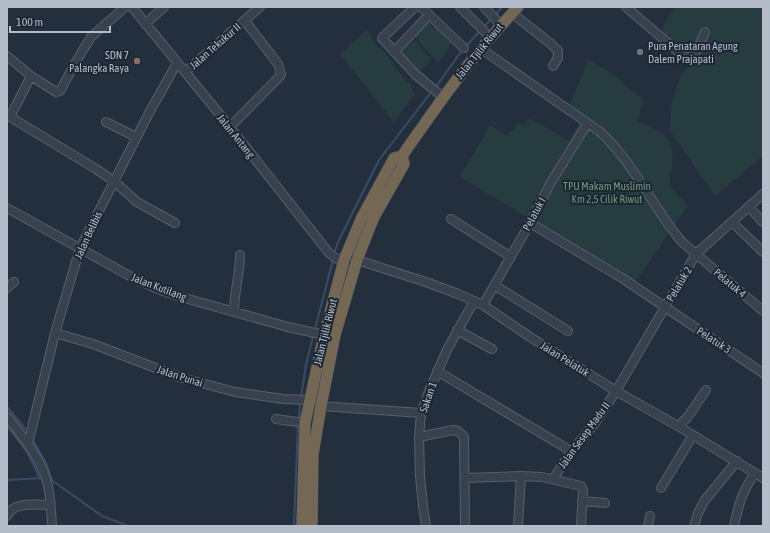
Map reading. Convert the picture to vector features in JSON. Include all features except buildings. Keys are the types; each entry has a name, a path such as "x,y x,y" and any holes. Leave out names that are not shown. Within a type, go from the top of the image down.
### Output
{"highway":[{"name":"Jalan Tjilik Riwut","path":"302,526 305,423 324,334 344,260 362,217 394,158 402,156 442,97 480,48 515,10"},
{"name":"Jalan Tjilik Riwut","path":"312,526 313,454 335,335 357,260 374,217 404,164 402,156"}],"street":[{"path":"7,56 31,76 56,92 60,91 76,60 91,37 125,7"},
{"name":"Jalan Antang","path":"132,7 230,127 329,253 335,258 344,260"},
{"path":"145,24 164,7"},
{"name":"Jalan Tekukur II","path":"185,72 260,7"},
{"path":"415,7 382,38 416,75 442,97"},
{"path":"421,7 464,48"},
{"path":"460,7 490,37"},
{"path":"484,7 501,24"},
{"path":"626,7 687,58 695,52 705,32"},
{"path":"515,10 558,51 558,58 553,66"},
{"path":"394,52 430,15"},
{"name":"Jalan Tekukur II","path":"230,127 281,75 278,64 245,21"},
{"name":"Pelatuk 4","path":"480,48 599,131 614,146 682,242 763,311"},
{"name":"Jalan Belibis","path":"28,444 55,333 80,248 115,182 136,137 177,63"},
{"path":"31,76 9,116 115,182 138,202 175,223"},
{"path":"106,122 136,137"},
{"name":"Pelatuk I","path":"483,305 530,223 550,184 587,124"},
{"name":"Pelatuk 2","path":"616,391 696,254 763,194"},
{"path":"749,207 763,222"},
{"name":"Jalan Kutilang","path":"7,208 128,275 155,288 288,327 324,334"},
{"path":"451,219 511,256"},
{"path":"732,222 763,252"},
{"name":"Pelatuk 3","path":"530,223 622,278 763,373"},
{"path":"234,311 240,255"},
{"name":"Jalan Pelatuk","path":"344,260 357,260 441,287 483,305 530,337 616,391 678,426 763,478"},
{"path":"7,288 14,282"},
{"path":"494,285 568,331"},
{"name":"Sakan 1","path":"426,526 420,476 419,437 421,413 457,330 474,301"},
{"path":"457,330 492,349"},
{"name":"Jalan Punai","path":"55,333 93,344 179,377 235,392 283,399 309,400"},
{"path":"438,371 566,448"},
{"path":"678,426 689,416 706,390"},
{"name":"Jalan Sesep Madu II","path":"553,479 571,452 595,423 616,391"},
{"path":"321,406 421,413"},
{"path":"7,417 28,444 42,469 48,486 52,526"},
{"path":"276,419 305,423"},
{"path":"419,437 453,430 462,434 465,441 465,526"},
{"path":"661,488 693,435"},
{"path":"694,526 704,500 737,462"},
{"path":"734,526 741,497 755,473"},
{"path":"518,526 521,476"},
{"path":"465,478 538,476 581,486 583,490 581,526"},
{"path":"582,501 604,503"},
{"path":"7,516 9,511 15,507 50,505"},
{"path":"648,526 650,516"}],"green space":[{"path":"674,7 763,7 763,156 715,196 670,131 671,105 679,81 683,72 697,60 684,52 661,31"},
{"path":"427,21 433,27 436,25 454,41 438,63 413,35"},
{"path":"367,30 376,46 384,51 410,84 415,94 394,122 340,54"},
{"path":"411,37 431,59 421,71 428,77 425,80 399,54 398,49"},
{"name":"TPU Makam Muslimin Km 2,5 Cilik Riwut","path":"588,60 610,72 643,99 638,121 661,132 669,141 672,156 670,185 671,188 684,201 687,207 635,282 460,177 490,125 507,136 518,123 524,125 529,118 569,141 583,117 569,107"}],"waterway":[{"path":"495,15 502,7"},
{"path":"484,27 492,18"},
{"path":"466,46 481,30"},
{"path":"435,88 463,49"},
{"path":"334,254 338,242 379,160 432,91"},
{"path":"315,329 333,260"},
{"path":"301,397 306,365 313,336"},
{"path":"299,419 300,402"},
{"path":"7,407 28,432"},
{"path":"294,526 298,423"},
{"path":"7,426 26,450 39,478"},
{"path":"32,439 46,463 52,480"},
{"path":"7,480 44,478"},
{"path":"50,479 102,516 128,526"}],"place":[{"name":"Pura Penataran Agung Dalem Prajapati","path":"640,52"},
{"name":"SDN 7 Palangka Raya","path":"137,61"}]}
